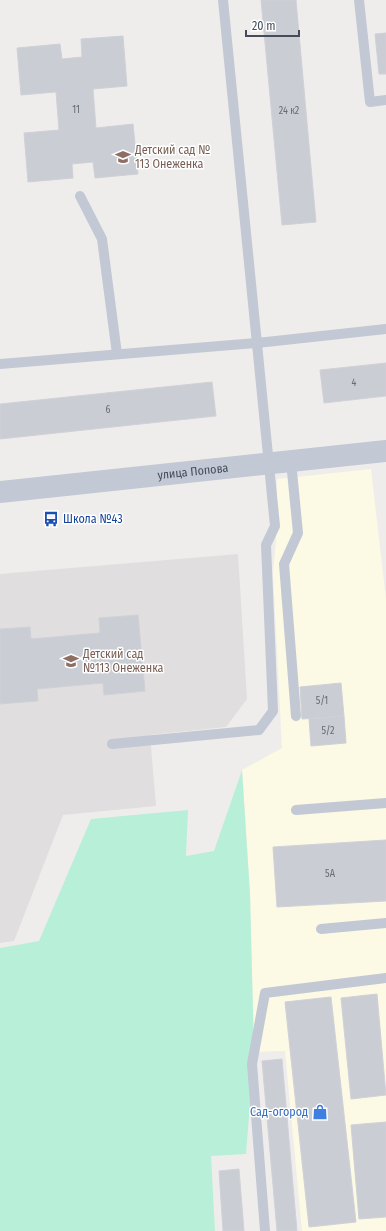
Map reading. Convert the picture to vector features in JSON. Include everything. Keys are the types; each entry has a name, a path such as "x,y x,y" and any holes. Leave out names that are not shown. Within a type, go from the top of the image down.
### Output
{"street":[{"name":"улица Попова","path":"0,492 386,451"}],"lane":[{"path":"223,0 257,343 280,462 298,533 284,564 296,716"},
{"path":"358,0 370,102 386,100"},
{"path":"80,196 102,239 117,354"},
{"path":"0,364 257,343 386,329"},
{"path":"112,744 259,730 272,711 266,545 275,526 280,462"},
{"path":"296,810 386,803"},
{"path":"321,929 386,923"},
{"path":"265,1231 252,1064 265,993 386,978"}],"shaded area":[{"path":"371,469 386,599 386,1231 302,1231 285,1051 254,1052 250,894 242,770 282,748 273,574 276,539 277,479"},
{"path":"238,554 247,699 226,727 150,735 156,806 63,815 14,941 0,943 0,574"}],"green space":[{"path":"242,770 250,894 254,1052 246,1154 211,1156 215,1231 0,1231 0,948 39,941 91,819 188,810 186,856 214,851"}],"building":[{"path":"261,0 296,0 316,222 282,225"},
{"path":"386,33 386,74 379,74 375,34"},
{"path":"123,36 127,86 93,89 96,128 133,124 138,174 95,178 93,162 72,164 73,178 28,182 24,133 59,130 56,92 21,95 17,48 60,44 62,59 82,57 81,39"},
{"path":"386,363 386,396 324,403 320,370"},
{"path":"212,382 216,416 0,439 0,404"},
{"name":"Детский сад №113 Онеженка","path":"138,615 145,691 104,695 103,683 37,689 38,701 0,704 0,629 30,627 31,639 100,633 99,618"},
{"path":"341,683 344,716 302,719 300,687"},
{"path":"344,716 346,743 311,746 309,719"},
{"path":"386,840 386,901 277,907 273,847"},
{"path":"377,994 386,1095 351,1099 341,998"},
{"name":"Сад-огород","path":"331,997 356,1222 309,1227 285,1002"},
{"path":"282,1059 297,1231 277,1231 262,1061"},
{"path":"386,1122 386,1217 359,1219 351,1125"},
{"path":"239,1169 244,1231 223,1231 219,1171"}],"place":[{"name":"Детский сад № 113 Онеженка","path":"123,157"},
{"name":"Школа №43","path":"51,519"},
{"name":"Детский сад №113 Онеженка","path":"71,661"},
{"name":"Сад-огород","path":"320,1112"}]}
